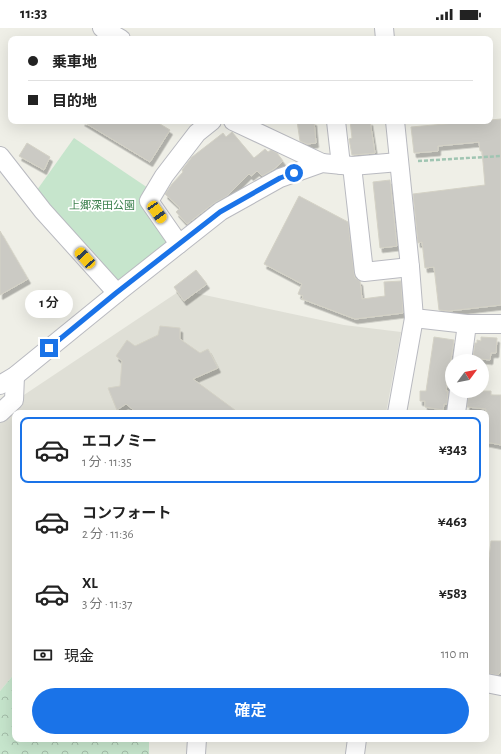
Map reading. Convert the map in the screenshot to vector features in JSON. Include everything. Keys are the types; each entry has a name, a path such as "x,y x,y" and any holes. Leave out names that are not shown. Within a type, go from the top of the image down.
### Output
{"street":[{"path":"102,28 116,36"},
{"path":"179,244 149,201 164,176 197,133 208,124"},
{"path":"239,124 322,163 346,166 399,162"},
{"path":"337,124 346,166 364,272 410,267"},
{"path":"394,124 414,318 398,410"},
{"path":"0,156 43,212 116,293"},
{"path":"0,385 15,376 116,293 220,212 280,178 322,163"},
{"path":"414,318 467,324 501,324"},
{"path":"463,354 467,324"},
{"path":"0,413 14,400 15,376"},
{"path":"456,410 458,398"},
{"path":"489,684 501,686"},
{"path":"196,754 197,742"},
{"path":"355,754 357,742"}],"path":[{"path":"399,162 501,156"}],"shaded area":[{"path":"181,290 344,325 401,332 387,410 12,410 12,677 0,691 0,411"}],"green space":[{"name":"上郷深田公園","path":"74,138 148,188 170,242 116,283 37,190"},
{"path":"12,677 12,742 149,742 149,754 0,754 0,691"}],"building":[{"path":"501,119 501,305 449,311 439,310 434,267 425,268 422,242 418,243 413,194 485,185 482,151 480,151 479,142 438,146 438,151 414,153 411,127 445,124 493,124 493,120"},
{"path":"87,124 160,124 170,130 150,162"},
{"path":"297,124 314,124 316,143 307,144 300,141"},
{"path":"350,124 370,124 375,153 352,155 349,139 352,138"},
{"path":"232,132 254,158 265,149 268,152 271,150 277,153 283,161 274,169 262,176 257,171 251,176 249,174 227,196 214,203 187,224 176,212 180,208 165,194 183,172 182,170 192,157 223,133 226,137"},
{"path":"27,143 50,157 44,170 19,156"},
{"path":"390,180 397,246 380,248 373,182"},
{"path":"299,196 348,222 354,273 355,278 360,281 362,299 385,296 384,282 401,281 403,313 355,319 302,299 303,296 298,294 302,284 264,264"},
{"path":"0,231 28,279 0,295"},
{"path":"196,270 207,284 184,301 174,287"},
{"path":"160,326 180,328 180,339 200,353 208,349 218,368 193,379 235,410 133,410 126,404 117,410 108,388 120,386 122,361 116,356 127,340 135,346 158,335"},
{"path":"434,337 454,340 452,354 445,354 445,398 447,398 447,404 444,404 443,410 425,407 425,401 420,401 420,391 426,391"},
{"path":"481,337 497,338 496,353 491,353 490,360 489,354 474,354 475,343 477,343 477,340 481,341"},
{"path":"489,391 491,391 491,395 501,395 501,445 489,443 489,410 467,407 468,398 489,398"},
{"path":"491,541 501,541 501,671 498,675 489,674 489,558"}],"route":[{"path":"49,348 116,293 220,212 280,178 294,173"}]}
